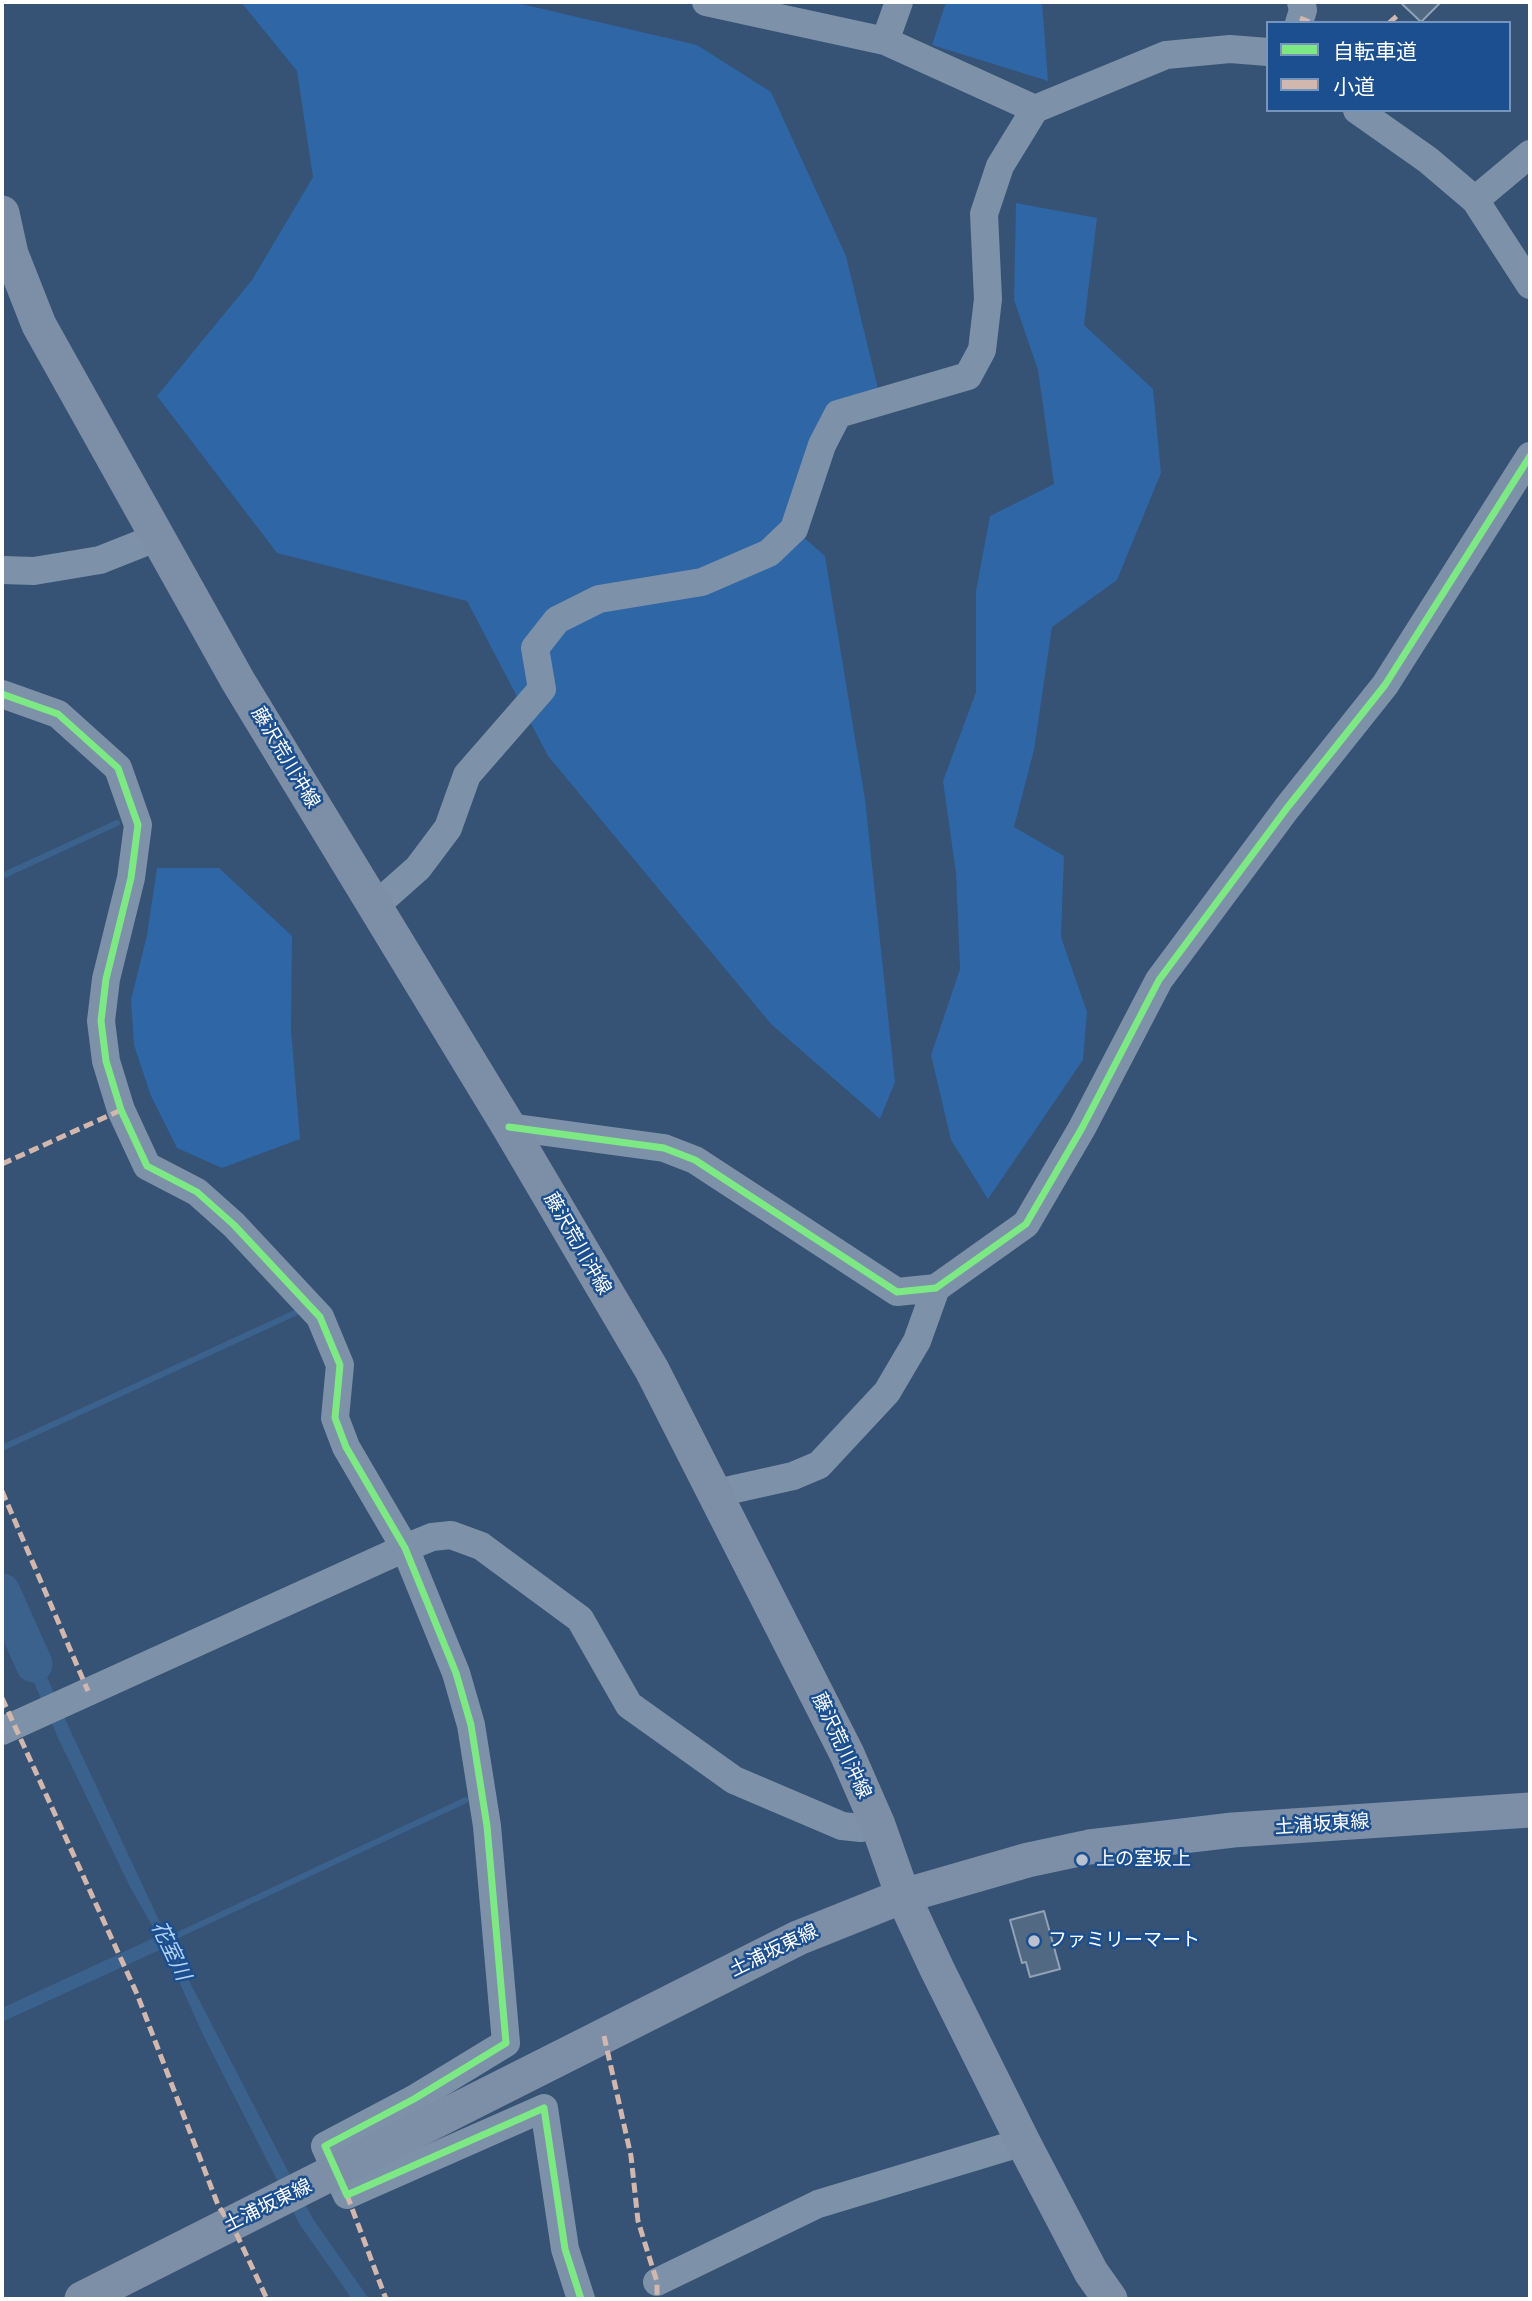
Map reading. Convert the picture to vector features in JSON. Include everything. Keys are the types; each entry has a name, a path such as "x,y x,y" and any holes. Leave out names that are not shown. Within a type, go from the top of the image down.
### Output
{"main road":[{"name":"藤沢荒川沖線","path":"2,213 11,254 39,325 238,681 509,1127 652,1370 717,1493 847,1754 878,1825 903,1896 1023,2142 1091,2272 1110,2299"},
{"name":"土浦坂東線","path":"82,2299 331,2176 798,1938 903,1896 1028,1860 1088,1847 1233,1830 1530,1810"}],"street":[{"path":"705,2 886,41 1035,109"},
{"path":"886,41 899,2"},
{"path":"374,907 418,868 448,828 467,775 542,689 535,648 557,620 598,599 702,582 769,553 794,529 822,445 838,414 968,376 982,350 988,299 984,214 1000,166 1035,109 1166,55 1230,49 1266,52"},
{"path":"1360,112 1428,160 1475,200 1530,285"},
{"path":"1475,200 1530,154"},
{"path":"509,1127 664,1148 695,1160 897,1292 936,1288 1026,1224 1082,1128 1159,980 1287,808 1385,685 1530,456"},
{"path":"2,570 34,571 100,560 158,537"},
{"path":"2,694 58,714 118,768 138,825 131,878 106,979 101,1021 106,1061 121,1110 146,1166 197,1192 234,1225 320,1317 340,1365 335,1418 345,1447 405,1548 456,1673 471,1725 487,1826 506,2043 414,2099 325,2146 331,2176 347,2195 544,2108 565,2249 581,2299"},
{"path":"717,1493 793,1476 818,1465 887,1392 917,1341 936,1288"},
{"path":"8,1728 405,1548 432,1537 451,1535 481,1546 580,1619 629,1705 734,1780 842,1826 861,1828 878,1825"},
{"path":"657,2282 818,2204 1023,2142"}],"shaded area":[{"path":"241,2 513,2 697,45 771,92 846,256 879,393 838,414 794,529 825,556 865,799 895,1082 880,1119 771,1024 548,756 467,601 277,553 157,396 252,280 313,177 297,71"},
{"path":"946,2 1042,2 1048,81 932,45"},
{"path":"1016,203 1097,218 1084,325 1153,389 1161,473 1117,580 1052,627 1034,750 1014,827 1064,856 1061,937 1087,1012 1083,1060 988,1199 951,1140 931,1055 960,969 956,873 943,781 976,692 976,591 990,516 1054,484 1038,370 1014,300"},
{"path":"157,868 219,868 292,936 291,1029 300,1139 222,1168 177,1148 151,1096 134,1045 131,1000 147,935"}],"water":[{"path":"20,1615 71,1732 171,1946 313,2219 369,2299 352,2299 300,2225 204,2037 164,1948 2,2022 2,2008 158,1936 130,1887 58,1738 7,1620"}],"building":[{"path":"1400,2 1441,2 1422,21"},
{"name":"ファミリーマート","path":"1044,1911 1060,1969 1030,1977 1026,1962 1022,1963 1010,1920"}],"waterway":[{"path":"2,876 117,823"},
{"path":"2,1448 297,1312"},
{"name":"花室川","path":"2,1592 34,1664"},
{"path":"163,1942 466,1800"}],"marked path":[{"path":"1391,21 1398,15"},
{"path":"1300,18 1307,21"},
{"path":"2,1164 121,1110"},
{"path":"2,1491 88,1691"},
{"path":"2,1698 137,1994 218,2205 237,2235 267,2299"},
{"path":"604,2036 631,2156 638,2221 657,2282 657,2299"},
{"path":"347,2195 386,2299"}],"cycle path":[{"path":"509,1127 664,1148 695,1160 897,1292 936,1288 1026,1224 1082,1128 1159,980 1287,808 1385,685 1530,456"},
{"path":"2,694 58,714 118,768 138,825 131,878 106,979 101,1021 106,1061 121,1110 147,1166 197,1192 234,1225 320,1317 340,1365 335,1418 346,1447 405,1548 456,1673 471,1725 487,1826 506,2043 414,2099 325,2146 347,2195 544,2108 565,2249 581,2299"}],"place":[{"name":"上の室坂上","path":"1082,1860"},
{"name":"ファミリーマート","path":"1034,1941"}]}
